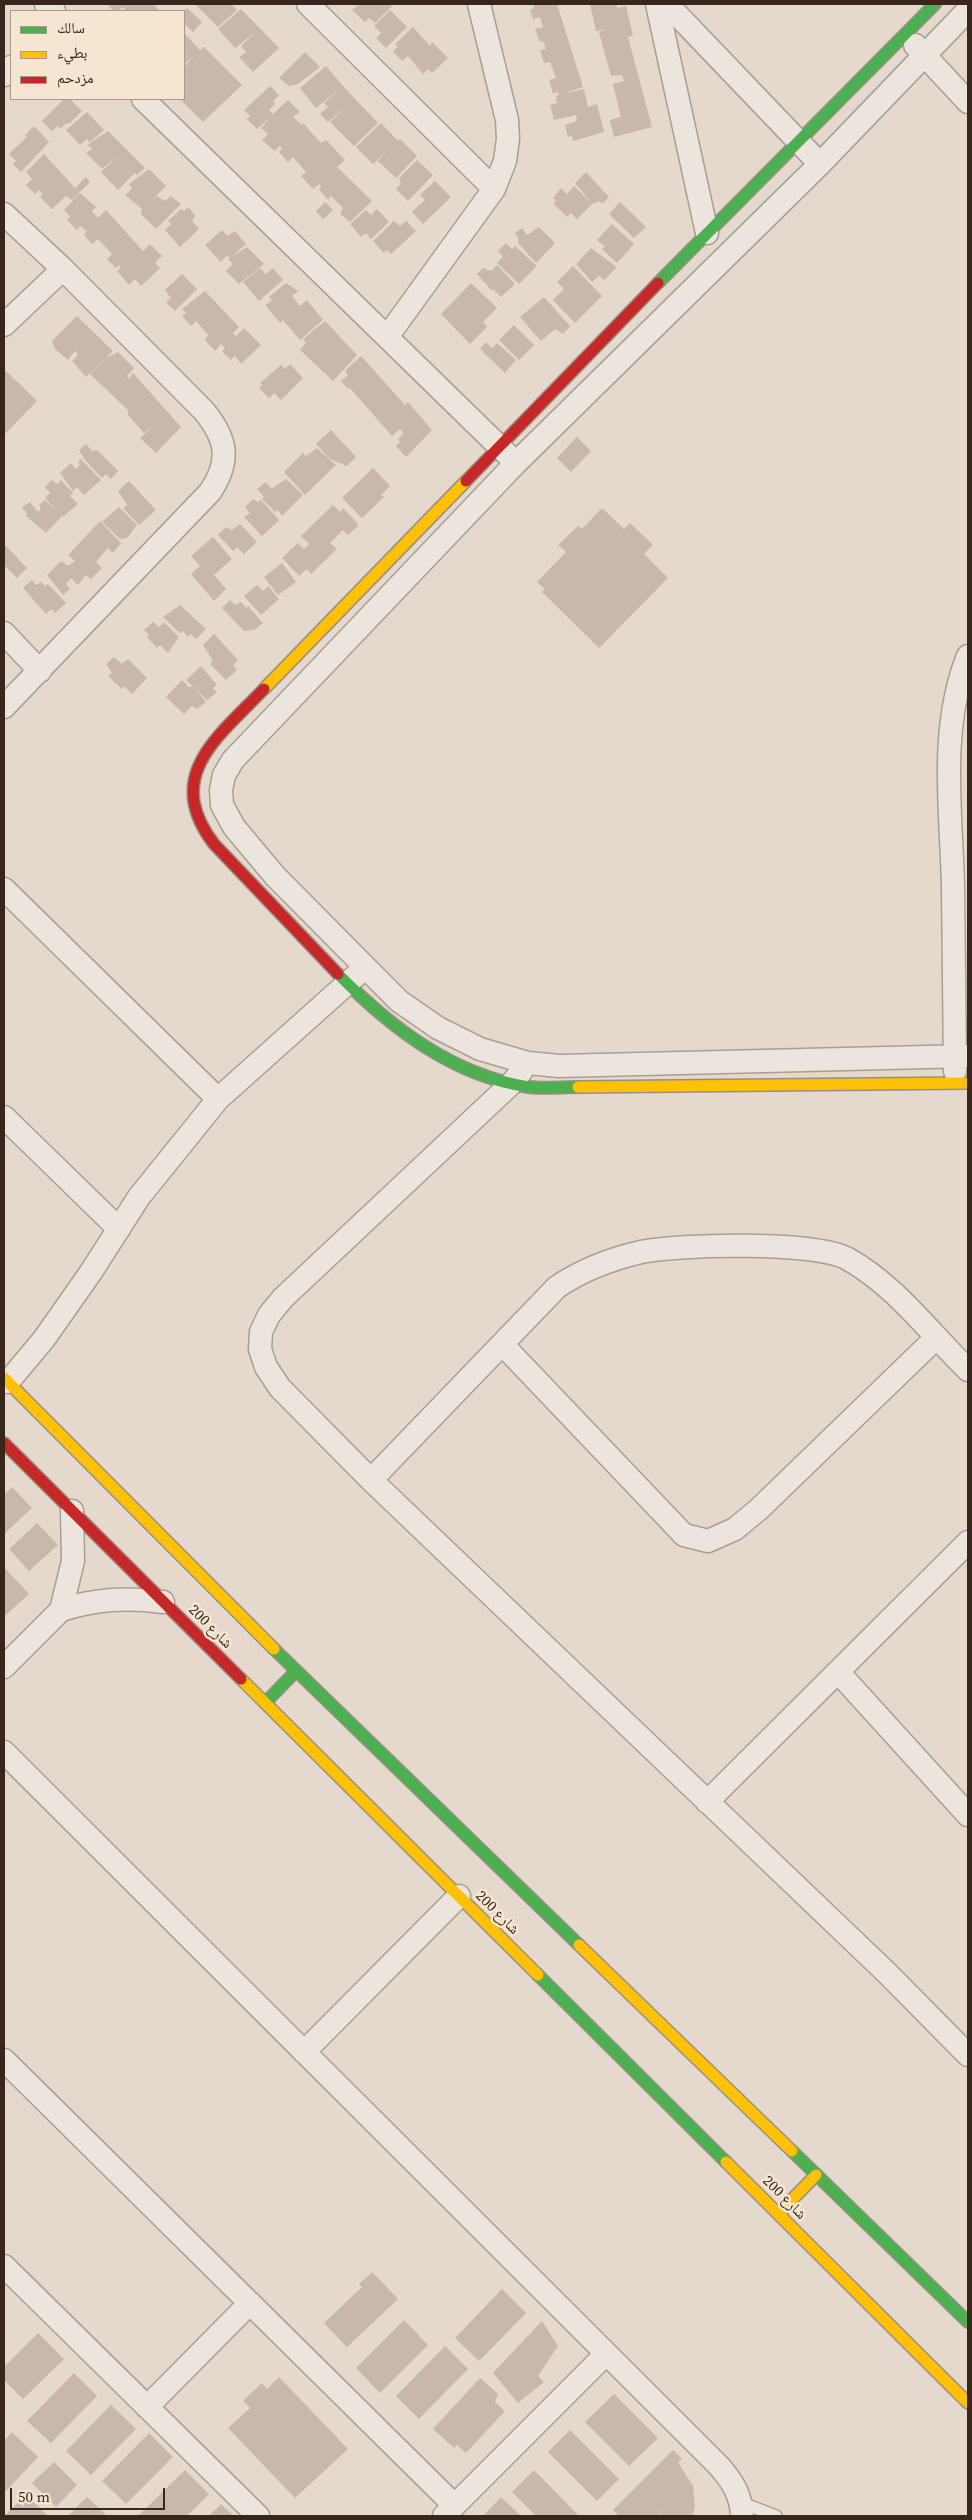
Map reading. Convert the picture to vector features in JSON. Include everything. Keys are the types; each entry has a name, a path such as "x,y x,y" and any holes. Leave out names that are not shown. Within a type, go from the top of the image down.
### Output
{"street":[{"path":"308,4 494,189"},
{"path":"387,337 494,189 505,161 508,139 507,120 479,4"},
{"path":"657,4 706,233"},
{"path":"667,4 820,164"},
{"path":"935,4 706,233 498,447 364,589 219,736 201,757 194,773 192,788 196,811 202,826 227,856 347,985 402,1030 441,1056 481,1074 530,1086 561,1087 962,1082 960,885 948,775 952,720 961,673 968,656"},
{"path":"961,1056 641,1066 559,1066 528,1063 480,1049 438,1028 399,1001 275,876 234,828 222,805 224,775 233,760 252,738 516,463 820,164 968,10"},
{"path":"905,35 968,102"},
{"path":"144,100 516,463"},
{"path":"4,214 63,269 204,412 216,425 224,442 224,462 218,480 210,492 4,707"},
{"path":"4,325 63,269"},
{"path":"4,633 40,670"},
{"path":"4,889 218,1099"},
{"path":"6,1380 49,1332 119,1229 139,1196 218,1099 365,968"},
{"path":"528,1063 512,1083 283,1298 269,1315 261,1332 260,1349 266,1367 280,1388 371,1480 706,1802 888,1973 968,2055"},
{"path":"4,1117 119,1229"},
{"path":"371,1480 557,1287 579,1272 641,1252 679,1247 777,1247 815,1249 847,1258 894,1293 968,1370"},
{"path":"502,1344 684,1535 708,1542 735,1529 760,1509 936,1338"},
{"name":"شارع 200","path":"6,1380 296,1671 968,2321"},
{"name":"شارع 200","path":"4,1443 968,2403"},
{"path":"61,1610 73,1561 72,1511"},
{"path":"706,1802 839,1673 968,1542"},
{"path":"4,1667 61,1610 86,1602 112,1598 138,1598 163,1602"},
{"path":"265,1703 296,1671"},
{"path":"839,1673 965,1804"},
{"path":"4,1752 719,2466 734,2483 742,2510"},
{"path":"304,2052 459,1896"},
{"path":"4,2060 250,2303 449,2511 606,2354"},
{"path":"778,2214 816,2175"},
{"path":"4,2266 258,2516"},
{"path":"147,2407 250,2303"}],"lane":[{"path":"742,2510 776,2516"}],"building":[{"path":"107,4 153,4 159,10 125,10 123,7 119,10 112,10"},
{"path":"195,4 234,4 232,5 237,10 218,27"},
{"path":"359,4 390,4 392,6 375,23 369,18 365,22 352,10"},
{"path":"533,4 557,4 583,87 562,94 584,89 588,107 597,104 604,132 573,141 572,136 568,137 565,125 577,121 576,115 554,120 550,105 557,103 556,96 559,95 558,92 553,94 549,80 556,78 550,62 544,63 540,50 546,49 543,41 540,42 535,29 543,27 540,17 533,19 530,10 534,8"},
{"path":"590,4 616,4 617,8 626,6 633,36 628,37 652,127 614,137 610,120 621,117 613,84 624,81 622,75 611,76 599,32 606,29 596,31"},
{"path":"187,8 202,22 193,32 185,24 185,10"},
{"path":"241,9 279,48 253,72 239,57 246,52 241,46 257,31 235,48 218,29"},
{"path":"390,10 407,27 386,48 376,38 381,33 374,26"},
{"path":"413,27 430,46 432,42 448,58 432,73 428,69 423,74 408,56 402,61 393,51 398,47 395,44"},
{"path":"185,34 200,50 204,47 242,85 203,122 181,100 185,100 185,65 195,55 185,63"},
{"path":"305,52 320,67 298,84 289,86 279,78"},
{"path":"326,66 343,86 316,108 300,88"},
{"path":"270,86 279,95 273,101 275,104 269,110 273,114 288,100 300,112 293,117 302,125 303,123 321,143 326,140 345,160 337,167 372,201 350,222 340,214 343,208 331,196 328,200 319,189 321,187 319,184 313,189 301,176 306,172 293,157 288,162 279,152 282,149 280,146 275,151 262,140 268,134 261,128 271,117 257,129 247,119 250,116 244,110"},
{"path":"343,86 378,123 354,146 330,122 346,107 328,122 320,114 328,107 324,103"},
{"path":"63,100 71,100 82,111 69,124 66,123 60,129 58,126 52,131 42,121"},
{"path":"87,112 104,130 90,142 87,139 80,145 66,130"},
{"path":"381,123 398,141 400,139 417,156 396,178 378,161 388,150 373,164 356,147"},
{"path":"34,126 49,142 21,172 13,164 16,161 9,154 27,137 25,135"},
{"path":"108,131 145,168 137,175 135,173 118,190 101,172 120,154 102,169 86,153 92,149 87,145"},
{"path":"44,154 75,188 86,177 90,182 72,200 66,196 52,209 40,197 43,194 39,190 35,194 26,185 32,179 26,172"},
{"path":"417,160 433,175 408,201 396,189 401,184 399,178"},
{"path":"149,169 166,186 152,200 157,196 165,201 171,196 181,204 156,229 141,214 142,209 125,195 132,189 129,184"},
{"path":"586,172 609,197 602,204 599,201 592,204 575,183"},
{"path":"435,181 451,197 423,224 412,212 425,200 420,195"},
{"path":"574,186 592,204 577,219 571,213 567,217 554,204 556,200 553,198 561,188 567,194"},
{"path":"80,193 96,207 92,211 98,218 106,210 143,251 150,244 162,256 155,262 160,268 141,286 135,279 129,285 117,271 121,267 119,265 116,268 107,259 112,254 98,239 92,244 84,235 87,231 80,226 77,230 67,220 70,216 64,210"},
{"path":"325,202 333,210 323,219 316,211"},
{"path":"620,202 646,227 634,238 609,214"},
{"path":"189,207 195,216 192,221 199,229 180,247 165,230 171,224 168,221 181,209 184,211"},
{"path":"377,209 389,222 371,239 366,233 361,237 350,224 366,210 371,215"},
{"path":"394,221 400,226 406,221 416,231 391,254 387,250 384,253 373,241"},
{"path":"612,224 634,244 617,263 602,249 605,247 597,240"},
{"path":"539,227 555,243 536,263 518,243 519,240 515,233 522,228 527,235"},
{"path":"222,230 227,236 235,231 246,244 230,258 227,255 221,262 205,245"},
{"path":"506,243 512,249 515,246 537,266 519,284 497,263 503,256 498,251"},
{"path":"247,247 264,264 239,284 226,271 233,264 228,259"},
{"path":"591,248 617,267 604,280 599,276 592,282 576,264"},
{"path":"497,265 515,284 501,297 493,289 492,291 477,274 483,268 491,271"},
{"path":"573,266 602,296 575,323 553,300 564,289 557,282"},
{"path":"260,268 266,274 273,268 283,280 259,301 243,282"},
{"path":"182,274 197,289 175,311 166,302 171,298 165,290"},
{"path":"286,283 298,291 292,296 300,306 307,300 323,320 300,340 283,320 280,323 265,305 272,300 269,297"},
{"path":"471,283 497,308 483,322 487,327 470,344 441,314"},
{"path":"205,291 239,327 233,333 236,336 244,328 261,345 241,364 235,356 231,360 222,351 225,348 221,344 215,351 205,340 208,335 196,321 191,326 182,316 186,313 182,309"},
{"path":"544,297 570,326 563,334 555,329 541,341 520,317"},
{"path":"77,316 113,351 86,377 72,361 78,355 75,351 68,360 55,349 52,341"},
{"path":"325,321 357,355 333,381 300,350 306,343 303,339"},
{"path":"514,325 534,345 519,360 499,340"},
{"path":"486,342 492,348 497,343 516,360 505,373 480,349"},
{"path":"118,352 134,368 127,376 129,379 133,373 181,427 156,453 140,438 159,420 144,433 128,415 128,410 90,374 106,358"},
{"path":"361,356 405,405 408,402 432,430 406,457 396,446 400,442 398,439 403,433 400,429 392,436 350,388 348,389 341,381 348,375 345,371"},
{"path":"290,364 303,378 281,400 274,393 269,398 259,388 262,385 260,383 281,365 285,369"},
{"path":"4,369 37,401 4,435"},
{"path":"331,430 356,457 347,466 330,459 316,444"},
{"path":"577,437 591,451 571,472 557,458"},
{"path":"86,444 92,451 97,450 118,471 111,479 106,474 102,478 85,460 79,450"},
{"path":"317,448 336,465 305,495 284,472 303,453 306,456"},
{"path":"81,459 101,480 84,495 77,487 73,491 60,473 71,463 76,469 80,465 78,462"},
{"path":"373,468 390,486 381,495 384,497 362,518 342,498"},
{"path":"286,479 303,495 282,516 277,509 276,513 262,499 264,497 257,489 266,482 271,489"},
{"path":"52,480 57,484 61,480 73,493 70,496 78,504 62,516 46,533 25,515 27,514 22,507 30,502 38,512 41,509 39,505 45,500 58,512 45,498 50,493 45,487"},
{"path":"129,481 156,510 139,525 123,508 127,505 118,491"},
{"path":"253,499 258,502 261,500 279,520 262,536 244,517 250,513 245,507"},
{"path":"333,505 340,512 343,508 358,526 348,535 343,530 330,543 337,549 311,574 307,569 299,576 282,558 298,543 304,549 309,544 301,536"},
{"path":"119,507 137,525 127,538 120,539 102,522"},
{"path":"602,508 624,529 630,523 653,545 644,554 668,578 599,648 542,592 545,589 537,582 566,552 558,545 578,526 582,529"},
{"path":"100,521 121,543 113,553 108,548 96,562 102,568 91,579 86,575 78,585 71,578 66,584 70,589 63,595 47,575 61,561 68,566 75,561 68,555"},
{"path":"240,524 257,542 244,554 237,547 233,551 218,535 226,527 232,530"},
{"path":"213,537 232,559 214,575 226,589 214,601 191,574 200,566 191,556"},
{"path":"4,544 27,568 17,578 4,565"},
{"path":"282,563 296,582 278,595 264,577"},
{"path":"32,580 36,585 41,582 45,586 48,584 66,603 55,613 51,609 46,614 23,588"},
{"path":"257,585 263,591 268,586 279,599 261,615 244,596"},
{"path":"230,600 235,605 241,602 246,608 248,606 263,623 254,630 244,631 222,608"},
{"path":"180,605 206,629 196,639 190,634 188,637 183,631 180,633 163,617"},
{"path":"153,622 159,627 164,622 179,637 168,653 160,645 157,648 147,637 149,635 144,630"},
{"path":"214,634 238,660 233,665 237,670 226,680 210,664 213,661 203,645"},
{"path":"114,657 122,664 128,659 147,678 132,694 124,686 122,689 108,676 112,673 106,664"},
{"path":"201,666 217,685 213,688 217,692 207,700 186,680"},
{"path":"182,680 189,687 193,686 206,702 197,709 192,706 184,714 166,697"},
{"path":"12,1487 32,1508 4,1534 4,1495"},
{"path":"37,1523 58,1545 29,1571 9,1549"},
{"path":"4,1567 29,1594 6,1615 4,1613"},
{"path":"372,2272 398,2299 347,2347 324,2323 362,2287 359,2284"},
{"path":"502,2289 526,2313 479,2361 455,2338"},
{"path":"404,2320 428,2345 380,2393 356,2368"},
{"path":"542,2321 558,2346 538,2376 544,2382 518,2403 493,2373"},
{"path":"38,2333 64,2359 23,2399 4,2380 4,2367"},
{"path":"445,2346 468,2369 419,2419 396,2396"},
{"path":"74,2373 97,2396 51,2443 27,2421"},
{"path":"279,2377 348,2449 295,2498 228,2428 250,2408 243,2401 262,2383 267,2389"},
{"path":"480,2378 498,2394 495,2402 505,2411 466,2453 457,2445 454,2448 433,2429"},
{"path":"614,2394 658,2438 629,2466 585,2422"},
{"path":"111,2405 136,2429 91,2475 66,2451"},
{"path":"570,2430 619,2479 597,2501 548,2452"},
{"path":"12,2432 38,2457 4,2493 4,2441"},
{"path":"149,2433 173,2457 126,2504 102,2481"},
{"path":"673,2450 682,2459 678,2462 693,2486 695,2508 692,2516 663,2516 652,2505 662,2516 619,2516 613,2510"},
{"path":"54,2462 77,2485 56,2507 32,2483"},
{"path":"185,2470 209,2494 187,2516 138,2516"},
{"path":"534,2470 579,2516 536,2516 512,2492"},
{"path":"26,2495 48,2516 4,2516"},
{"path":"87,2497 107,2516 68,2516"},
{"path":"501,2497 521,2516 483,2516"},
{"path":"221,2504 234,2516 209,2516"}],"traffic: fast":[{"path":"658,283 935,4"},
{"path":"338,974 358,994 401,1030 424,1046 474,1072 501,1081 529,1087 578,1087"},
{"path":"274,1649 579,1945"},
{"path":"265,1703 296,1671"},
{"path":"538,1975 726,2162"},
{"path":"792,2151 968,2322"}],"traffic: slow":[{"path":"264,689 466,481"},
{"path":"578,1087 968,1083"},
{"path":"4,1378 274,1649"},
{"path":"241,1679 538,1975"},
{"path":"579,1945 792,2151"},
{"path":"726,2162 968,2403"},
{"path":"778,2214 816,2175"}],"traffic: jam":[{"path":"466,481 658,283"},
{"path":"264,689 229,724 202,759 195,778 193,798 199,820 214,844 338,974"},
{"path":"4,1443 241,1679"}]}
